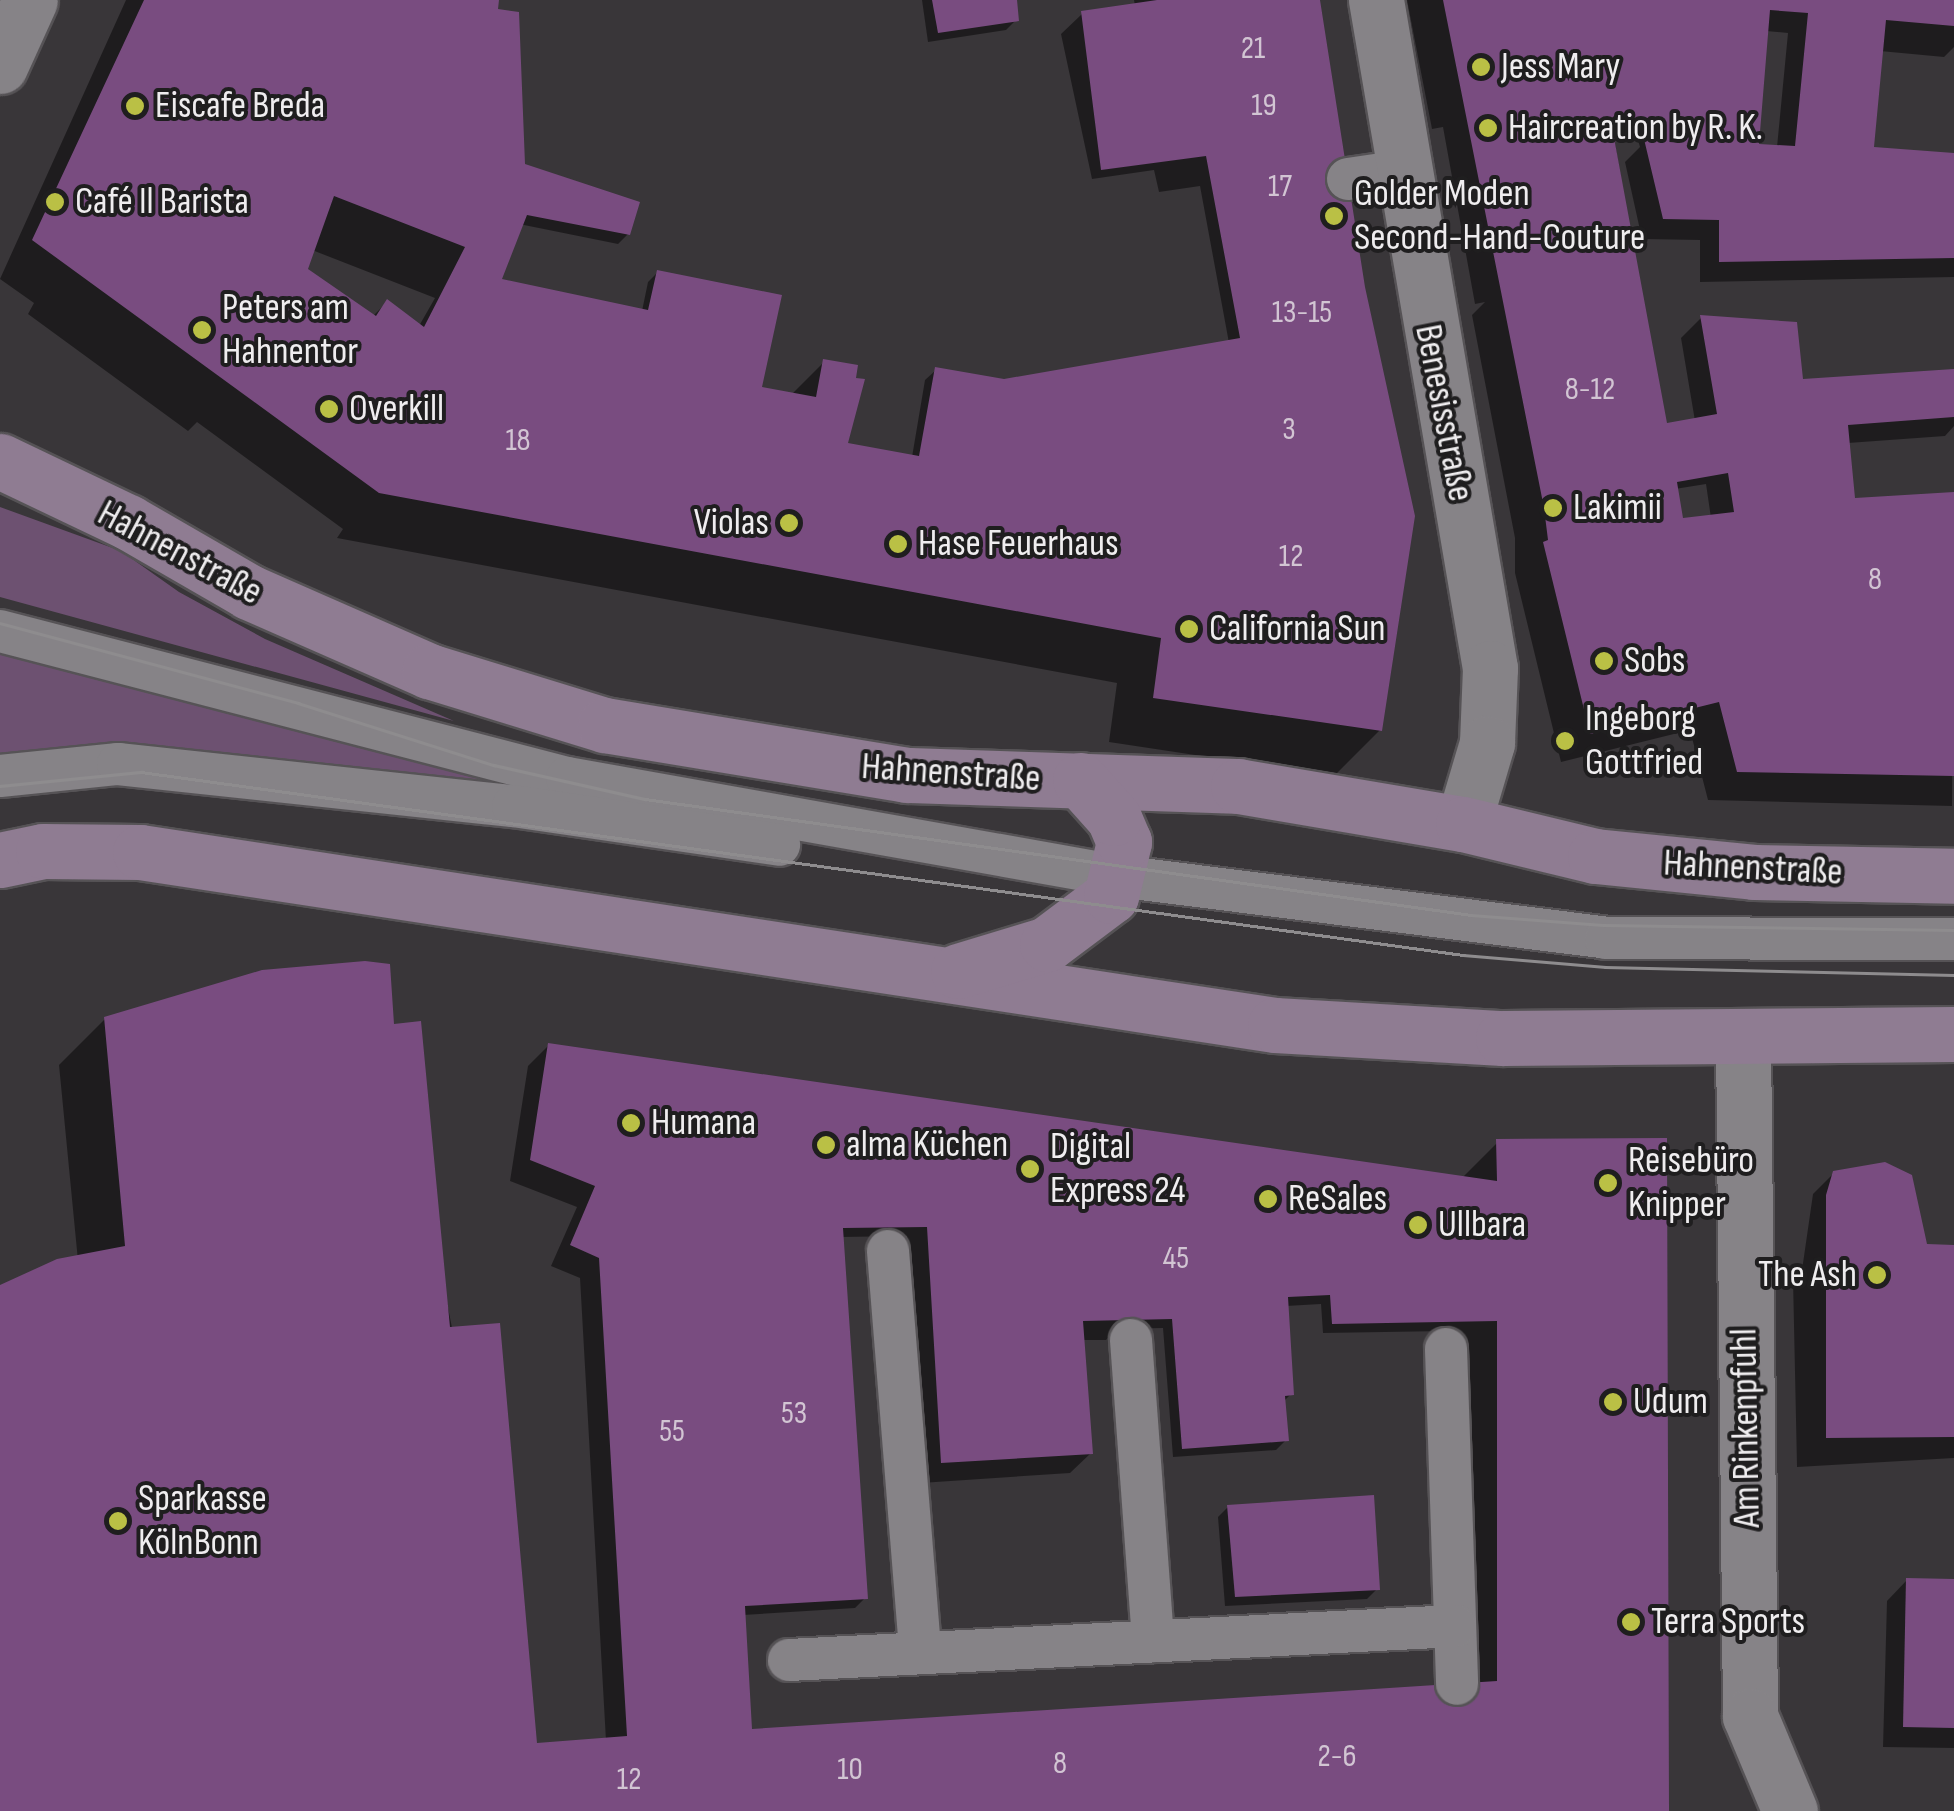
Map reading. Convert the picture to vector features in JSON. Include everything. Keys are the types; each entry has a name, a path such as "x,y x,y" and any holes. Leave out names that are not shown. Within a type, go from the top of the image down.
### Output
{"main road":[{"name":"Hahnenstraße","path":"0,462 128,522 249,592 430,672 605,725 907,775 1202,781 1462,824 1595,856 1754,872 1954,876"},
{"path":"946,975 1047,944 1114,886 1124,842 1114,818 1080,780"},
{"path":"0,860 43,850 140,852 1275,1026 1504,1038 1954,1034"}],"street":[{"path":"0,66 30,0"},
{"name":"Benesisstraße","path":"1376,0 1402,172 1490,668 1487,743 1462,824"},
{"name":"Am Rinkenpfuhl","path":"1742,1036 1750,1716 1790,1811"}],"lane":[{"path":"1348,179 1402,172"},
{"path":"0,631 566,778 1114,886 1425,942 1676,959 1954,960"},
{"path":"0,776 118,764 493,804 1114,886 1606,938 1954,939"},
{"path":"888,1251 920,1653"},
{"path":"1131,1340 1153,1641"},
{"path":"1446,1349 1457,1684"},
{"path":"790,1660 1456,1626"}],"shaded area":[{"path":"0,507 121,551 179,592 265,639 454,721 0,597"},
{"path":"0,644 527,790 85,750 0,754"}],"building":[{"path":"144,0 499,0 498,9 519,12 525,164 640,202 630,235 527,215 502,279 648,310 657,270 782,295 762,387 816,397 823,359 858,365 856,378 865,379 848,443 919,456 935,367 1004,379 1240,338 1206,156 1101,170 1081,11 1157,0 1320,0 1365,287 1415,516 1382,731 1153,698 1161,638 379,493 32,240","holes":["334,196 465,247 424,327 387,299 376,316 308,269"]},
{"path":"932,0 1017,0 1019,21 938,33"},
{"path":"1443,0 1954,0 1954,26 1886,20 1874,147 1954,153 1954,258 1719,262 1719,220 1663,219 1644,139 1661,137 1657,118 1621,118 1615,143 1667,423 1717,414 1700,315 1797,322 1803,379 1954,369 1954,417 1848,425 1855,498 1954,492 1954,776 1737,772 1719,702 1590,734 1543,542 1548,540","holes":["1770,10 1808,13 1795,146 1759,144","1728,473 1734,512 1683,518 1677,482"]},
{"path":"365,961 390,964 394,1024 421,1021 450,1327 500,1323 537,1743 627,1736 599,1258 570,1245 595,1186 530,1160 548,1043 1497,1181 1496,1139 1667,1138 1669,1811 0,1811 0,1285 57,1259 125,1246 104,1017 262,970","holes":["927,1227 941,1463 1093,1454 1083,1321 1172,1319 1182,1449 1289,1441 1285,1396 1294,1395 1288,1297 1330,1295 1332,1324 1497,1321 1497,1681 752,1729 745,1606 868,1599 843,1228"]},
{"path":"1885,1162 1912,1175 1927,1244 1954,1245 1954,1437 1826,1438 1826,1195 1833,1171"},
{"path":"1374,1495 1380,1590 1235,1597 1227,1505"},
{"path":"1906,1578 1954,1579 1954,1728 1903,1727"}],"tram line":[{"path":"0,623 298,703 494,765 645,799 1471,915 1603,925 1954,930"},
{"path":"0,786 141,772 1463,955 1605,967 1954,975"}],"place":[{"name":"Jess Mary","path":"1481,67"},
{"name":"Eiscafe Breda","path":"135,106"},
{"name":"Haircreation by R. K.","path":"1488,128"},
{"name":"Café Il Barista","path":"55,202"},
{"name":"Golder Moden Second-Hand-Couture","path":"1334,216"},
{"name":"Peters am Hahnentor","path":"202,330"},
{"name":"Overkill","path":"329,409"},
{"name":"Lakimii","path":"1553,508"},
{"name":"Violas","path":"789,523"},
{"name":"Hase Feuerhaus","path":"898,544"},
{"name":"California Sun","path":"1189,629"},
{"name":"Sobs","path":"1604,661"},
{"name":"Ingeborg Gottfried","path":"1565,741"},
{"name":"Humana","path":"631,1123"},
{"name":"alma Küchen","path":"826,1145"},
{"name":"Digital Express 24","path":"1030,1169"},
{"name":"Reisebüro Knipper","path":"1608,1183"},
{"name":"ReSales","path":"1268,1199"},
{"name":"Ullbara","path":"1418,1225"},
{"name":"The Ash","path":"1877,1275"},
{"name":"Udum","path":"1613,1402"},
{"name":"Sparkasse KölnBonn","path":"118,1521"},
{"name":"Terra Sports","path":"1631,1622"}]}
